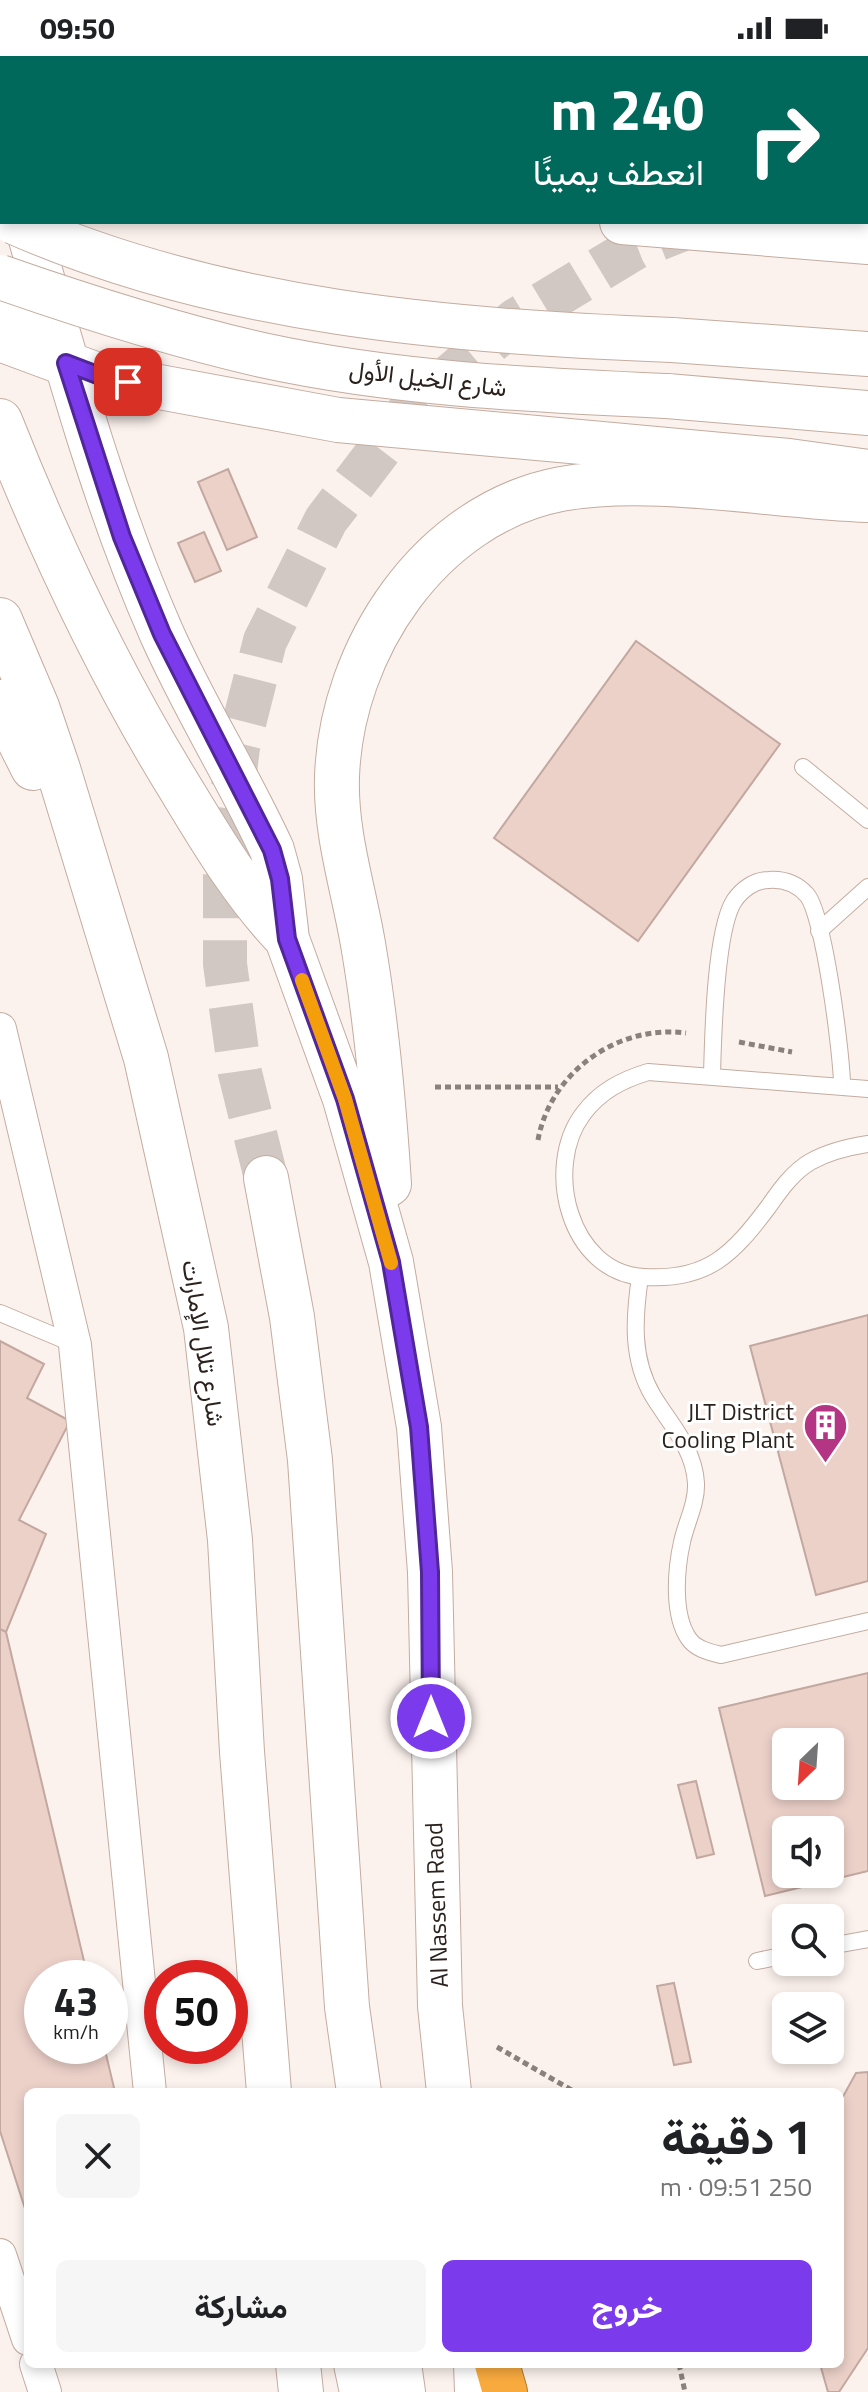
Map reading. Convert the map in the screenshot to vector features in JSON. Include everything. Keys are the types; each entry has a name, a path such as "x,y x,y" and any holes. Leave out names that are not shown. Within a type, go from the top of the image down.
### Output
{"highway":[{"path":"498,2368 505,2392"}],"main road":[{"path":"20,224 148,270 277,302 408,323 868,354"},
{"path":"27,224 66,363 122,537 162,634 272,850 280,879 287,939 345,1099 391,1262"},
{"path":"647,224 868,242"},
{"name":"شارع الخيل الأول","path":"0,277 131,321 263,355 396,377 868,413"},
{"path":"0,289 37,337 66,363"},
{"path":"0,339 100,376 338,420 789,461 868,472"},
{"path":"0,421 76,600 147,734 226,866 287,939"},
{"path":"391,1262 384,1105 375,1027 342,836 337,778 344,720 361,664 386,613 432,559 493,512 560,489 643,484 868,500"},
{"name":"شارع تلال الإمارات","path":"0,620 37,707 146,1058 206,1328 230,1540 260,2003 269,2088"},
{"path":"0,702 94,893"},
{"path":"266,1178 292,1317 310,1460 347,2007 358,2088"},
{"name":"Al Nassem Raod","path":"391,1262 419,1427 430,1572 440,2006 449,2088"},
{"path":"260,2003 287,2088"},
{"path":"298,2368 301,2392"},
{"path":"357,2368 362,2392"},
{"path":"400,2368 403,2392"},
{"path":"476,2368 477,2392"}],"street":[{"path":"0,1029 75,1345 150,2088"},
{"path":"0,2255 24,2322"},
{"path":"37,2368 45,2392"}],"lane":[{"path":"803,767 868,820"},
{"path":"712,1076 713,1037 728,919 733,902 745,888 761,880 779,879 796,886 809,898 819,931 842,1063 842,1086"},
{"path":"819,931 868,887"},
{"path":"868,1089 648,1072 622,1080 600,1095 582,1116 570,1140 564,1167 572,1222 586,1245 611,1265 640,1277 671,1277 703,1271 727,1257 783,1185 809,1163 842,1148 868,1144"},
{"path":"640,1277 634,1316 637,1356 652,1394 690,1454 696,1484 678,1567 678,1595 689,1639 703,1651 721,1655 868,1621"},
{"path":"0,1313 75,1345"},
{"path":"844,1943 868,1939"},
{"path":"757,1961 772,1958"}],"path":[{"path":"536,1154 542,1118 558,1087 583,1063 612,1046 643,1035 677,1032 713,1037 842,1063"},
{"path":"435,1087 558,1087"},
{"path":"497,2047 568,2088"},
{"path":"680,2368 685,2392"}],"building":[{"path":"228,469 257,537 227,550 198,482"},
{"path":"204,532 221,571 195,582 178,543"},
{"path":"636,641 780,744 638,941 494,838"},
{"name":"JLT District Cooling Plant","path":"868,1315 868,1581 816,1595 750,1346"},
{"path":"0,1341 44,1364 27,1398 70,1421 19,1520 46,1534 6,1632 0,1629"},
{"path":"0,1629 6,1632 84,1960 24,1960 24,2064 108,2064 114,2088 24,2088 24,2206 0,2131"},
{"path":"868,1673 868,1871 844,1877 844,1816 772,1816 772,1888 798,1888 765,1896 719,1708"},
{"path":"696,1781 714,1854 697,1858 678,1785"},
{"path":"674,1983 691,2062 674,2065 657,1986"},
{"path":"868,2072 868,2348 839,2392 828,2392 821,2368 844,2368 844,2095 856,2073"}],"tunnel":[{"path":"266,1178 240,1073 225,964 225,855 238,747 265,641 326,520 410,410 516,320 635,248 696,224"}],"slow traffic":[{"path":"302,980 345,1099 391,1263"}],"place":[{"name":"JLT District Cooling Plant","path":"825,1464"}],"route":[{"path":"128,382 100,376 66,363 122,537 162,634 272,850 280,879 287,939 345,1099 369,1180 391,1262 419,1427 430,1572 431,1718"}]}
